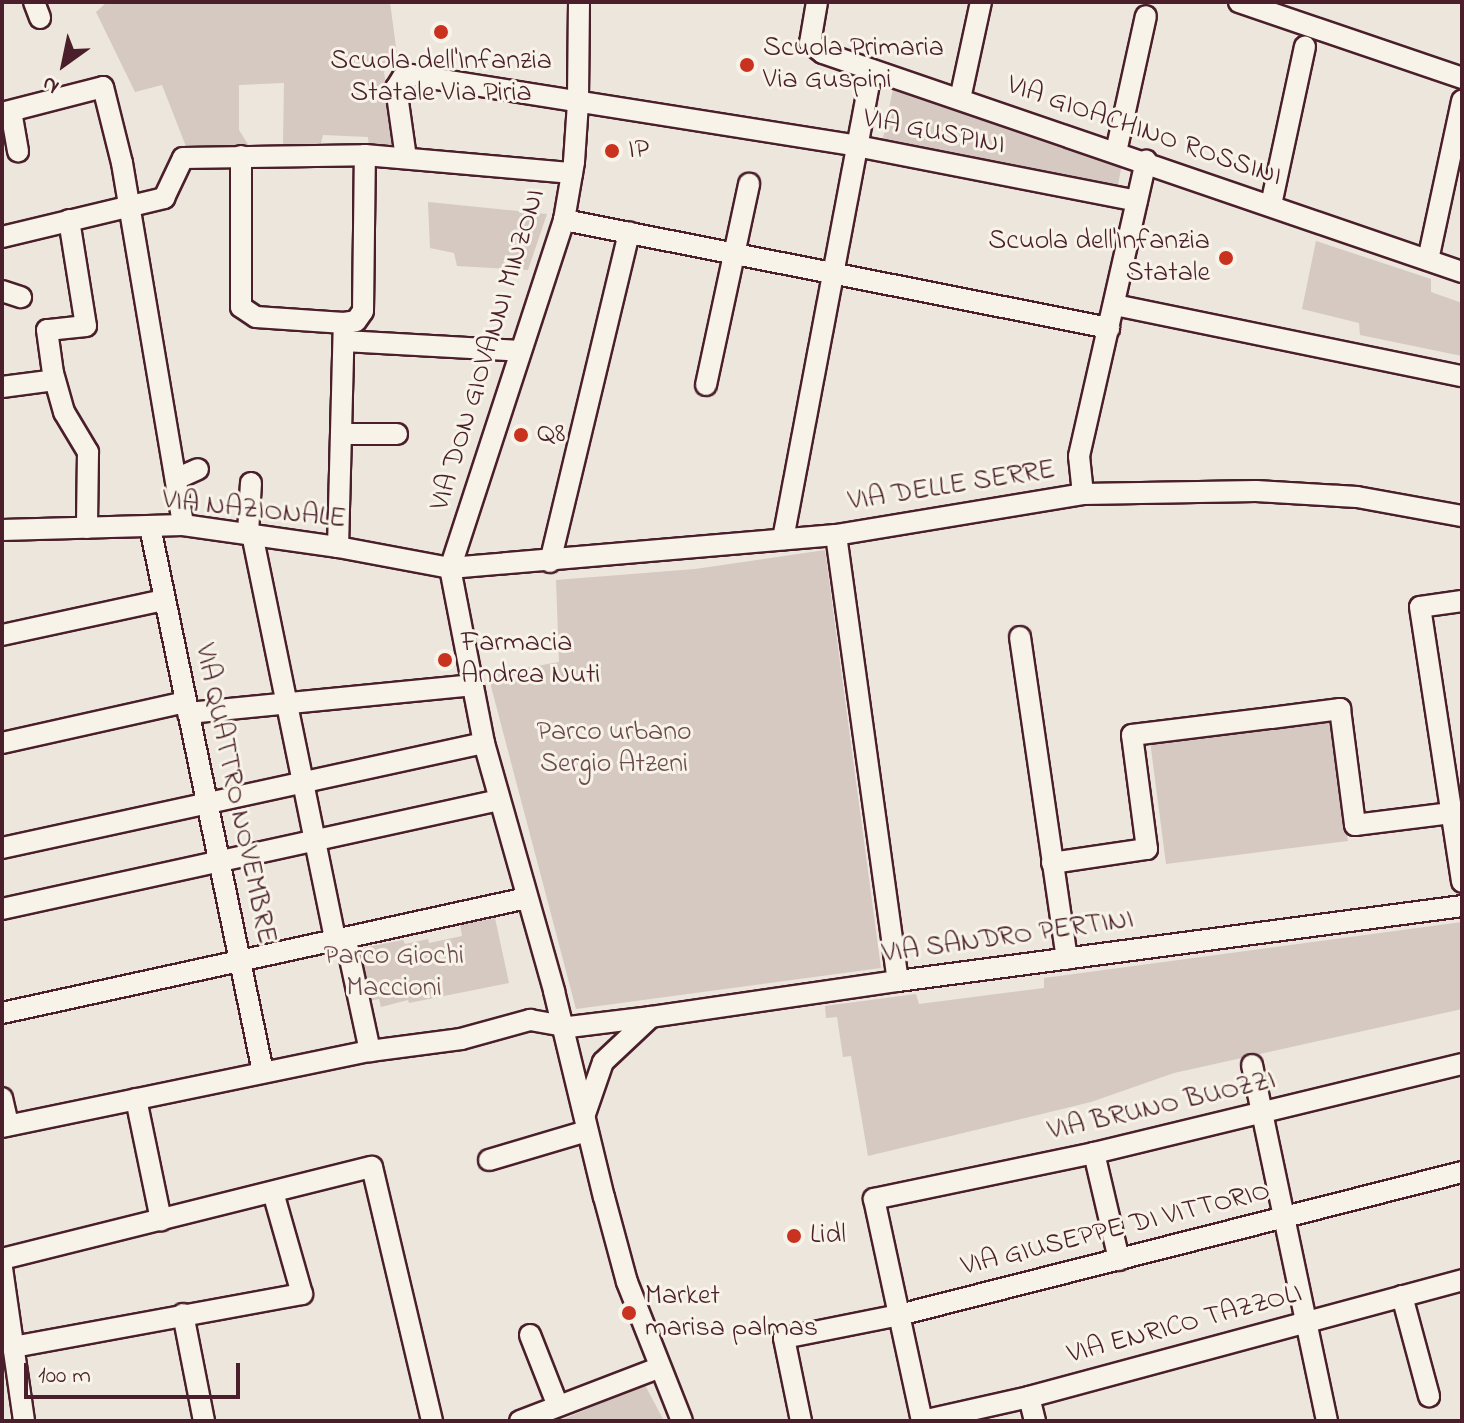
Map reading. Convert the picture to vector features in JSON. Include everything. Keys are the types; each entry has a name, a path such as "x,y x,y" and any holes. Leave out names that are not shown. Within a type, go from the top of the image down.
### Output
{"street":[{"name":"VIA DON GIOVANNI MINZONI","path":"450,568 564,220 578,103 579,2"},
{"name":"VIA GIOACHINO ROSSINI","path":"817,2 810,43 823,53 1146,161 1462,272"},
{"path":"960,99 981,2"},
{"path":"1239,2 1462,78"},
{"path":"1116,152 1146,16"},
{"path":"1271,205 1305,47"},
{"path":"783,539 872,70"},
{"name":"VIA GUSPINI","path":"406,158 396,88 403,77 411,75 857,146 1137,201"},
{"path":"18,151 7,112 103,87 122,163 126,206 183,525"},
{"path":"1428,260 1462,101"},
{"path":"338,547 341,434 349,327 363,311 365,155"},
{"path":"2,237 164,198 183,158 365,155 572,173"},
{"path":"241,156 239,301 250,316 521,351"},
{"path":"1083,494 1079,456 1146,161"},
{"path":"706,385 749,184"},
{"path":"69,220 86,326 47,330 64,412 88,452 87,528"},
{"path":"564,220 1109,328"},
{"path":"550,562 629,232"},
{"path":"1115,305 1462,376"},
{"path":"2,387 55,380"},
{"path":"341,434 397,434"},
{"path":"176,479 198,469"},
{"path":"251,483 250,534 301,782 370,1051"},
{"name":"VIA DELLE SERRE","path":"450,568 550,562 836,535 1083,494 1256,491 1357,497 1462,516"},
{"name":"VIA NAZIONALE","path":"2,530 183,525 338,547 450,568"},
{"name":"VIA QUATTRO NOVEMBRE","path":"150,527 263,1072"},
{"path":"836,535 898,981"},
{"path":"450,568 484,743 627,1282 658,1368 682,1421"},
{"path":"2,635 164,600"},
{"path":"1462,601 1420,607 1462,882"},
{"path":"1020,637 1067,959"},
{"path":"2,743 186,708 285,705 472,685"},
{"path":"1052,863 1147,849 1132,735 1340,709 1355,825 1451,813"},
{"path":"2,848 484,743"},
{"path":"2,909 499,800"},
{"path":"2,1013 241,958 340,940 527,898"},
{"name":"VIA SANDRO PERTINI","path":"5,1126 370,1051 461,1039 487,1044 561,1026 651,1017 1462,906"},
{"path":"489,1160 584,1119 603,1062 651,1017"},
{"name":"VIA BRUNO BUOZZI","path":"899,1315 874,1199 1094,1153 1462,1064"},
{"path":"1252,1065 1327,1421"},
{"path":"2,1098 5,1126"},
{"path":"136,1099 161,1220"},
{"path":"1094,1153 1119,1260"},
{"path":"2,1259 372,1167 432,1421"},
{"name":"VIA GIUSEPPE DI VITTORIO","path":"801,1421 784,1338 899,1315 1462,1172"},
{"path":"13,1347 302,1294 273,1192"},
{"path":"2,1268 13,1347 10,1376 24,1421"},
{"name":"VIA ENRICO TAZZOLI","path":"922,1421 1029,1397 1462,1280"},
{"path":"1402,1296 1429,1396"},
{"path":"183,1314 199,1420"},
{"path":"899,1315 922,1421"},
{"path":"530,1335 558,1406"},
{"path":"520,1421 658,1368"},
{"path":"1029,1397 1035,1421"}],"green space":[{"path":"107,2 390,2 398,63 387,65 384,72 395,149 369,149 368,137 323,135 320,147 283,146 284,83 239,85 239,130 249,146 187,149 162,85 135,92 96,12"},
{"path":"893,89 1122,164 1117,190 882,143"},
{"path":"428,202 547,214 528,270 457,266 454,253 430,248"},
{"path":"1316,241 1431,279 1431,292 1462,303 1462,356 1360,335 1359,323 1302,309"},
{"name":"Parco urbano Sergio Atzeni","path":"825,550 881,968 576,1009 488,675 559,662 556,580 695,569"},
{"path":"1332,718 1348,841 1166,864 1150,741"},
{"name":"Parco Giochi Maccioni","path":"495,918 509,983 381,1007 379,999 368,1001 357,949 403,940 405,944 428,939 429,943 462,936 460,925"},
{"path":"1462,922 1462,1009 1174,1073 1091,1102 868,1156 851,1056 843,1057 837,1017 826,1018 825,1006 916,994 919,1004 1044,988 1044,978"},
{"path":"645,1385 664,1421 559,1421 606,1401"}],"place":[{"name":"Scuola dell'Infanzia Statale Via Piria","path":"441,32"},
{"name":"Scuola Primaria Via Guspini","path":"747,65"},
{"name":"IP","path":"612,151"},
{"name":"Scuola dell'Infanzia Statale","path":"1226,258"},
{"name":"Q8","path":"521,435"},
{"name":"Farmacia Andrea Nuti","path":"445,660"},
{"name":"Lidl","path":"794,1236"},
{"name":"Market marisa palmas","path":"629,1313"}]}
